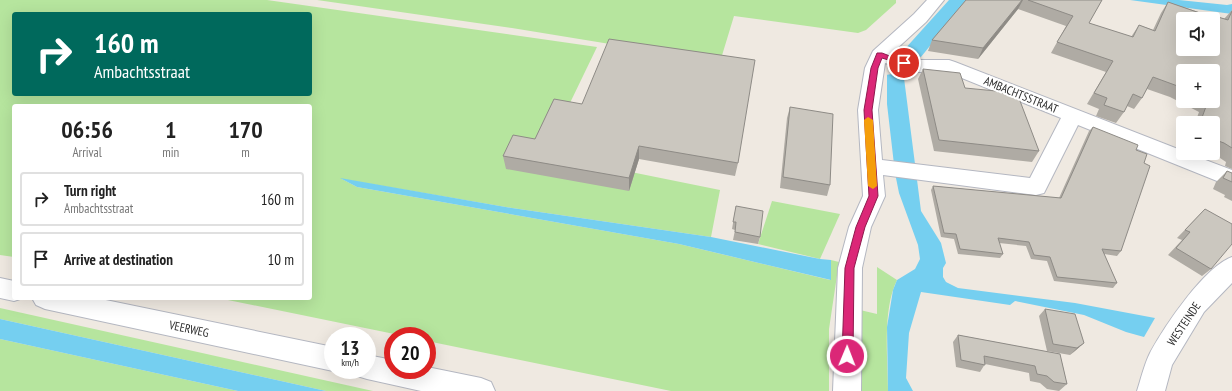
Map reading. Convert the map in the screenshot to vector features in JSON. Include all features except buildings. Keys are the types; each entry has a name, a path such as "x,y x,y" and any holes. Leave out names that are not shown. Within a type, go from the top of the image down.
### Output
{"street":[{"path":"847,391 850,268 860,227 874,196 879,167 868,110 874,68 886,58 933,1"},
{"name":"AMBACHTSSTRAAT","path":"886,58 916,66 949,66 1232,179"},
{"path":"879,167 1036,187 1073,115"},
{"name":"WESTEINDE","path":"1151,391 1160,360 1195,304 1232,267"},
{"path":"0,288 12,291"},
{"name":"VEERWEG","path":"54,300 324,357"},
{"path":"376,369 481,391"}],"green space":[{"path":"0,0 267,0 597,47 547,155 720,190 711,237 512,208 342,179 357,187 679,244 830,280 831,260 839,262 829,329 829,391 671,391 436,343 436,327 384,327 384,332 376,330 376,327 360,327 228,300 312,300 312,104 12,104 12,257 0,255"},
{"path":"317,0 896,0 896,3 866,30 858,33 734,16 720,62 512,28"},
{"path":"772,201 840,214 820,259 758,244"},
{"path":"877,267 897,280 892,292 889,306 887,334 888,391 860,391 860,310 877,314"},
{"path":"0,308 373,391 326,391 0,319"},
{"path":"0,339 238,391 0,391"}],"water":[{"path":"949,0 967,0 904,78 921,211 941,243 946,263 943,268 943,277 946,282 958,288 1075,303 1155,318 1144,337 1126,332 1084,315 1015,301 1010,305 921,292 909,333 906,378 913,391 888,391 887,327 893,290 897,280 915,269 920,259 918,245 899,193 895,173 887,104 887,73 903,51"},
{"path":"1130,0 1179,0 1227,5 1232,4 1232,14"},
{"path":"340,178 512,208 711,237 831,260 831,280 679,244 357,187"},
{"path":"0,319 326,391 238,391 0,339"}],"pier":[{"path":"900,51 913,56 922,57 907,77 893,74 885,75 885,72"}],"slow traffic":[{"path":"868,120 873,186"}],"route":[{"path":"847,356 850,268 860,227 874,196 868,110 874,68 879,55 904,63"}]}
